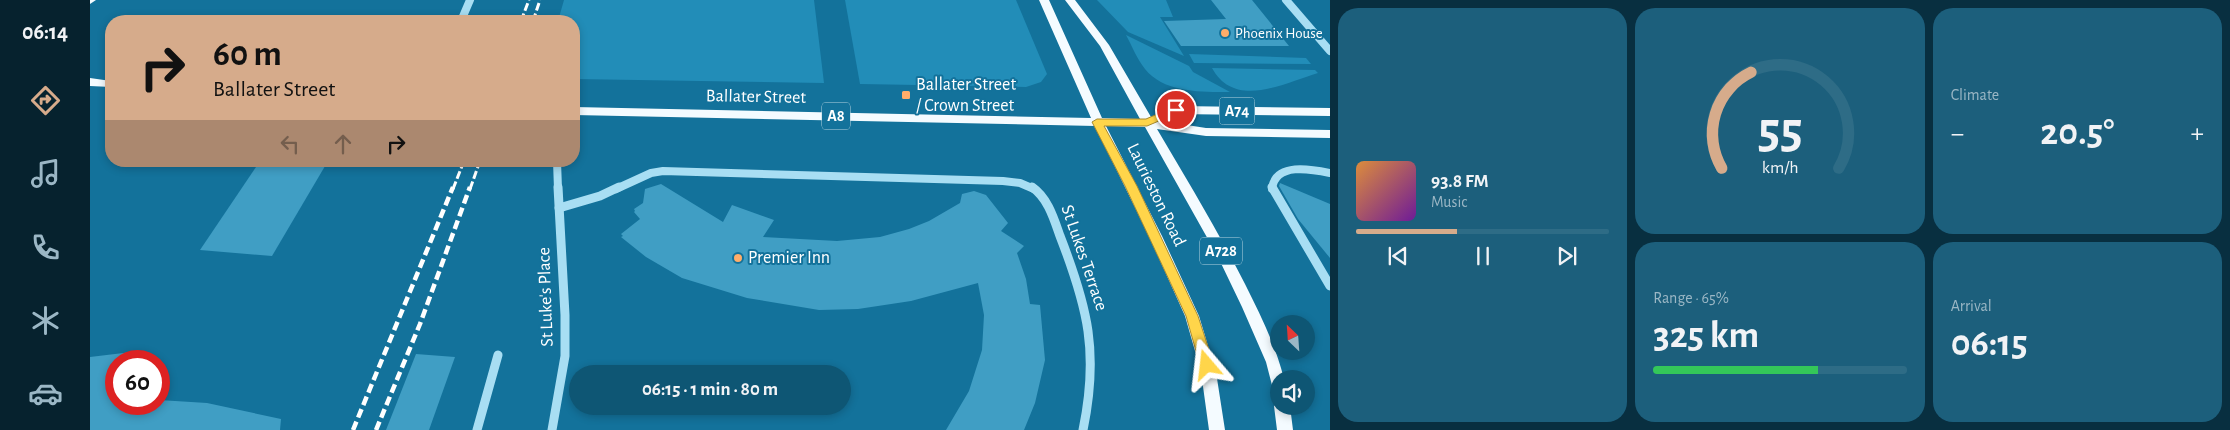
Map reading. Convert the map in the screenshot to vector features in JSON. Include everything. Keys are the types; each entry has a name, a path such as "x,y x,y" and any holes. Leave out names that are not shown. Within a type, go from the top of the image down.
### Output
{"main road":[{"name":"Laurieston Road","path":"1044,0 1060,44 1097,122 1135,195 1192,316 1207,365 1217,430"},
{"name":"Laurieston Road","path":"1070,0 1104,45 1147,123 1184,184 1249,306 1274,370"},
{"path":"90,82 105,83"},
{"name":"Ballater Street","path":"1147,123 1176,110 1330,112"},
{"name":"Ballater Street","path":"580,112 1147,123 1206,132 1330,134"},
{"path":"1283,415 1285,430"}],"street":[{"path":"464,15 470,0"},
{"path":"1286,0 1330,51"},
{"name":"St Luke's Place","path":"552,430 565,356 565,315 556,167"},
{"path":"1330,173 1310,170 1281,172 1275,176 1271,183 1272,190 1330,286"},
{"name":"St Lukes Terrace","path":"558,208 600,196 651,173 662,171 1003,181 1021,183 1036,189 1048,206 1075,274 1092,338 1092,378 1083,430"},
{"path":"477,430 498,354"}],"shaded area":[{"path":"564,0 814,0 824,83 580,79 580,15 560,15"},
{"path":"845,0 1016,0 1047,74 1041,82 1026,87 860,84"},
{"path":"1097,0 1166,0 1173,17 1160,17 1184,56 1128,32"},
{"path":"1126,35 1189,66 1193,72 1230,92 1184,90 1162,83 1145,69"},
{"path":"1189,54 1306,58 1311,64 1194,63"},
{"path":"1212,68 1315,70 1318,73 1276,87 1247,91 1233,88 1222,81"}],"building":[{"name":"Phoenix House","path":"1211,0 1252,0 1289,46 1181,46 1164,21 1226,19"},
{"path":"256,167 324,167 272,256 200,250"},
{"path":"1280,183 1330,204 1330,258 1298,219 1279,186"},
{"path":"661,184 723,222 732,205 774,220 763,237 837,241 880,237 909,229 929,221 960,203 962,194 974,191 986,195 1008,223 1001,231 1024,246 1017,253 1026,279 1030,304 1040,305 1045,360 1035,403 1024,430 946,430 969,391 982,350 984,315 978,283 911,301 858,309 819,310 747,298 682,278 646,257 621,237 623,236 621,234 640,219 634,212 634,209 643,203 645,189"},
{"path":"416,354 455,357 429,430 386,430"},
{"path":"105,355 105,415 170,415 170,401 207,403 281,419 280,430 90,430 90,357"}],"railway":[{"path":"523,15 529,0"},
{"path":"535,15 540,0"},
{"path":"453,189 462,167"},
{"path":"470,189 478,167"},
{"path":"353,430 453,187"},
{"path":"376,430 420,324 470,187"}],"place":[{"name":"Phoenix House","path":"1225,33"},
{"name":"Ballater Street / Crown Street","path":"906,95"},
{"name":"Premier Inn","path":"738,258"}],"route":[{"path":"1176,110 1147,123 1097,122 1131,186 1192,316 1207,365"}]}
